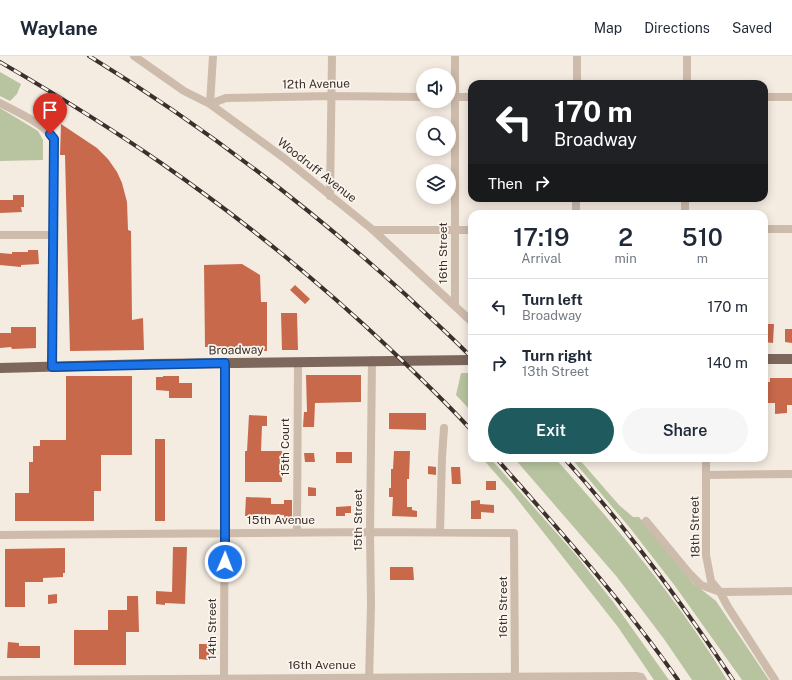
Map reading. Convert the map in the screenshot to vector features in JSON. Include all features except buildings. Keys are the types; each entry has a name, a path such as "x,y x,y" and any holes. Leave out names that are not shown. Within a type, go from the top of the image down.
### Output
{"main road":[{"path":"768,359 792,359"},
{"name":"Broadway","path":"0,368 372,360 468,360"}],"street":[{"name":"Woodruff Avenue","path":"134,56 184,91 210,104 284,158 373,230 468,318"},
{"path":"210,104 212,56"},
{"path":"330,196 332,56"},
{"name":"16th Street","path":"454,68 455,56"},
{"path":"576,80 577,56"},
{"path":"687,56 687,80"},
{"name":"12th Avenue","path":"210,104 226,98 416,96"},
{"path":"456,97 468,97"},
{"path":"768,97 792,97"},
{"path":"0,103 32,121 50,134 54,139 52,367"},
{"name":"16th Street","path":"452,108 455,306"},
{"path":"768,228 792,229"},
{"path":"373,230 468,230"},
{"path":"0,235 53,235"},
{"name":"15th Street","path":"369,678 371,605 370,532 372,360"},
{"name":"15th Court","path":"296,532 298,362"},
{"name":"14th Street","path":"224,679 225,363"},
{"path":"440,532 444,428"},
{"name":"18th Street","path":"706,462 706,555 711,581 720,592"},
{"path":"706,475 792,474"},
{"path":"646,521 689,573 701,585 720,592 792,591"},
{"name":"15th Avenue","path":"0,535 296,532 514,533"},
{"name":"16th Street","path":"514,533 515,678"},
{"path":"720,592 728,607 776,680"},
{"name":"16th Avenue","path":"0,680 515,678 636,676 642,680"}],"green space":[{"path":"0,72 21,84 17,94 10,101 0,96"},
{"path":"0,108 38,131 43,140 43,160 0,161"},
{"path":"461,373 468,373 468,408 456,395"},
{"path":"486,462 494,462 576,555 614,603 669,680 654,680 618,627 510,490"},
{"path":"517,462 558,462 646,565 688,621 727,680 692,680 664,639 617,577"},
{"path":"574,462 581,462 619,505 633,517 639,517 693,583 716,601 769,680 742,680 675,586 630,528"}],"railway":[{"path":"89,56 131,82 213,138 292,198 369,262 468,354"},
{"path":"0,62 82,111 141,150 191,184 250,228 279,251 362,323 468,427"},
{"path":"500,462 613,594 678,680"},
{"path":"568,462 653,566 733,680"}],"route":[{"path":"50,134 54,139 52,367 225,363 225,562"}]}
